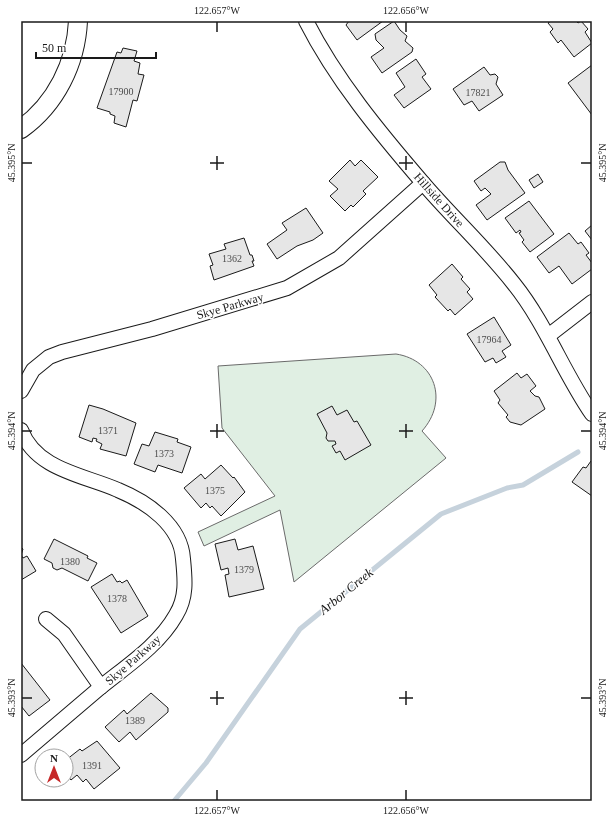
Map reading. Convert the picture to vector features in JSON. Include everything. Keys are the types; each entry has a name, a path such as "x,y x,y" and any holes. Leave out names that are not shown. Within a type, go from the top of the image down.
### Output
{"street":[{"path":"21,129 45,107 65,76 73,56 78,21"},
{"name":"Hillside Drive","path":"306,21 319,46 345,85 422,183 513,283 548,336 575,387 592,414"},
{"name":"Skye Parkway","path":"21,391 33,370 40,363 55,355 265,296 307,277 339,258 422,183"},
{"path":"548,336 592,302"},
{"name":"Skye Parkway","path":"21,430 32,449 49,463 118,490 139,500 157,513 178,538 183,553 185,587 177,615 154,643 21,755"},
{"path":"46,619 64,634 101,687"}],"green space":[{"path":"396,354 409,358 420,364 428,373 434,384 436,395 435,407 430,419 422,431 446,458 294,582 280,510 204,546 198,532 275,496 222,428 218,366"}],"building":[{"path":"349,21 383,21 357,40 346,25"},
{"path":"394,21 400,30 407,36 405,41 413,48 412,52 382,73 371,57 384,48 376,40 375,34"},
{"path":"551,21 576,21 578,23 581,21 588,29 585,32 592,43 574,57 561,40 558,43 550,32 553,29 548,23"},
{"path":"123,48 137,51 134,61 140,63 138,74 144,75 137,101 133,100 126,127 114,123 115,116 110,114 110,112 97,108 117,52 121,53"},
{"path":"416,59 426,74 422,77 431,89 404,108 394,95 405,87 396,73"},
{"path":"592,65 592,115 568,83"},
{"path":"484,67 490,75 495,74 498,77 496,84 503,95 479,111 472,101 464,105 453,89"},
{"path":"350,160 355,166 361,160 378,177 363,191 366,194 353,207 351,205 345,211 330,196 338,189 329,181"},
{"path":"500,162 505,162 508,170 525,193 487,220 476,205 491,194 485,188 481,191 474,181"},
{"path":"538,174 543,182 534,188 529,180"},
{"path":"529,201 554,234 530,252 522,242 524,240 519,233 521,232 520,230 516,233 505,218"},
{"path":"306,208 323,233 313,240 297,246 277,259 267,244 287,230 282,223"},
{"path":"592,225 592,240 585,231"},
{"path":"569,233 578,244 581,242 589,253 586,255 592,263 592,269 572,284 559,266 549,273 537,257"},
{"path":"244,238 250,255 252,255 254,266 214,280 210,266 213,265 209,254 226,249 224,244"},
{"path":"452,264 463,277 461,279 470,289 467,292 473,299 455,315 450,309 448,311 435,297 437,295 429,285"},
{"path":"494,317 511,345 502,351 506,357 496,363 493,358 485,362 467,334"},
{"path":"517,373 521,378 527,374 536,386 530,391 535,396 539,397 545,409 521,425 510,422 506,417 508,415 498,403 500,400 494,391"},
{"path":"89,405 103,409 136,423 126,456 100,449 102,444 96,441 97,439 93,438 92,442 79,437"},
{"path":"332,406 337,415 347,410 354,422 357,421 371,445 345,460 340,451 336,453 332,446 336,444 335,441 328,441 326,438 327,433 317,414"},
{"path":"155,432 178,439 177,442 191,447 182,473 158,465 155,472 134,464 142,444 149,446"},
{"path":"591,461 592,496 572,482 583,467 586,468"},
{"path":"221,465 233,478 234,477 245,492 221,516 212,506 210,508 206,503 201,508 184,488 201,474 205,479"},
{"path":"54,539 88,556 87,558 97,563 88,581 62,568 57,570 53,568 52,563 44,559"},
{"path":"235,539 238,550 253,546 264,589 229,597 225,575 229,574 228,568 221,570 215,544"},
{"path":"21,555 23,558 27,556 36,571 21,580"},
{"path":"112,574 117,582 120,581 122,583 127,580 148,616 121,633 91,587"},
{"path":"21,663 50,700 29,716 21,706"},
{"path":"151,693 168,708 168,712 136,740 130,732 119,742 105,727 124,710 127,714"},
{"path":"97,741 120,768 94,789 86,779 83,782 77,775 74,778 74,754 80,749 82,751"}],"waterway":[{"name":"Arbor Creek","path":"174,801 206,763 300,629 441,514 507,488 523,485 578,452"}]}
